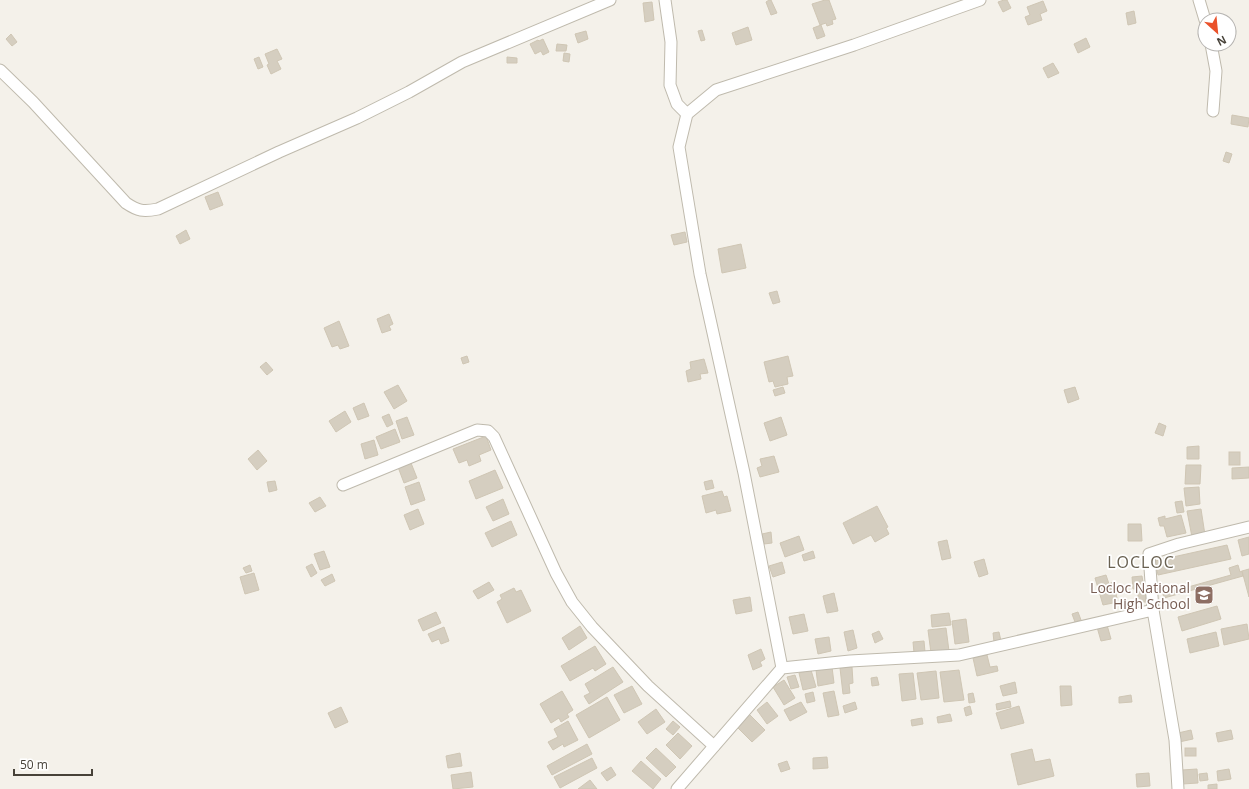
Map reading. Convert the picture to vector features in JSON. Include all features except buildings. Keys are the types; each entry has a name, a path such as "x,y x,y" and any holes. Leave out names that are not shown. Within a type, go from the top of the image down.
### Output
{"street":[{"path":"0,70 33,102 126,203 135,209 145,211 158,208 357,118 409,92 462,62 610,0"},
{"path":"665,0 670,42 670,85 677,104 686,114"},
{"path":"782,668 744,473 698,267 679,146 686,114 716,90 854,45 980,0"},
{"path":"1200,0 1203,12"},
{"path":"1212,52 1216,71 1213,111"},
{"path":"343,485 477,430 488,431 494,437 556,573 572,602 592,627 648,686 714,746"},
{"path":"1178,789 1175,740 1153,610 1148,554 1179,544 1249,527"},
{"path":"676,789 782,668 850,660 959,655 1153,610"}],"place":[{"name":"Locloc National High School","path":"1204,595"}],"district":[{"name":"LOCLOC","path":"1141,562"}]}
